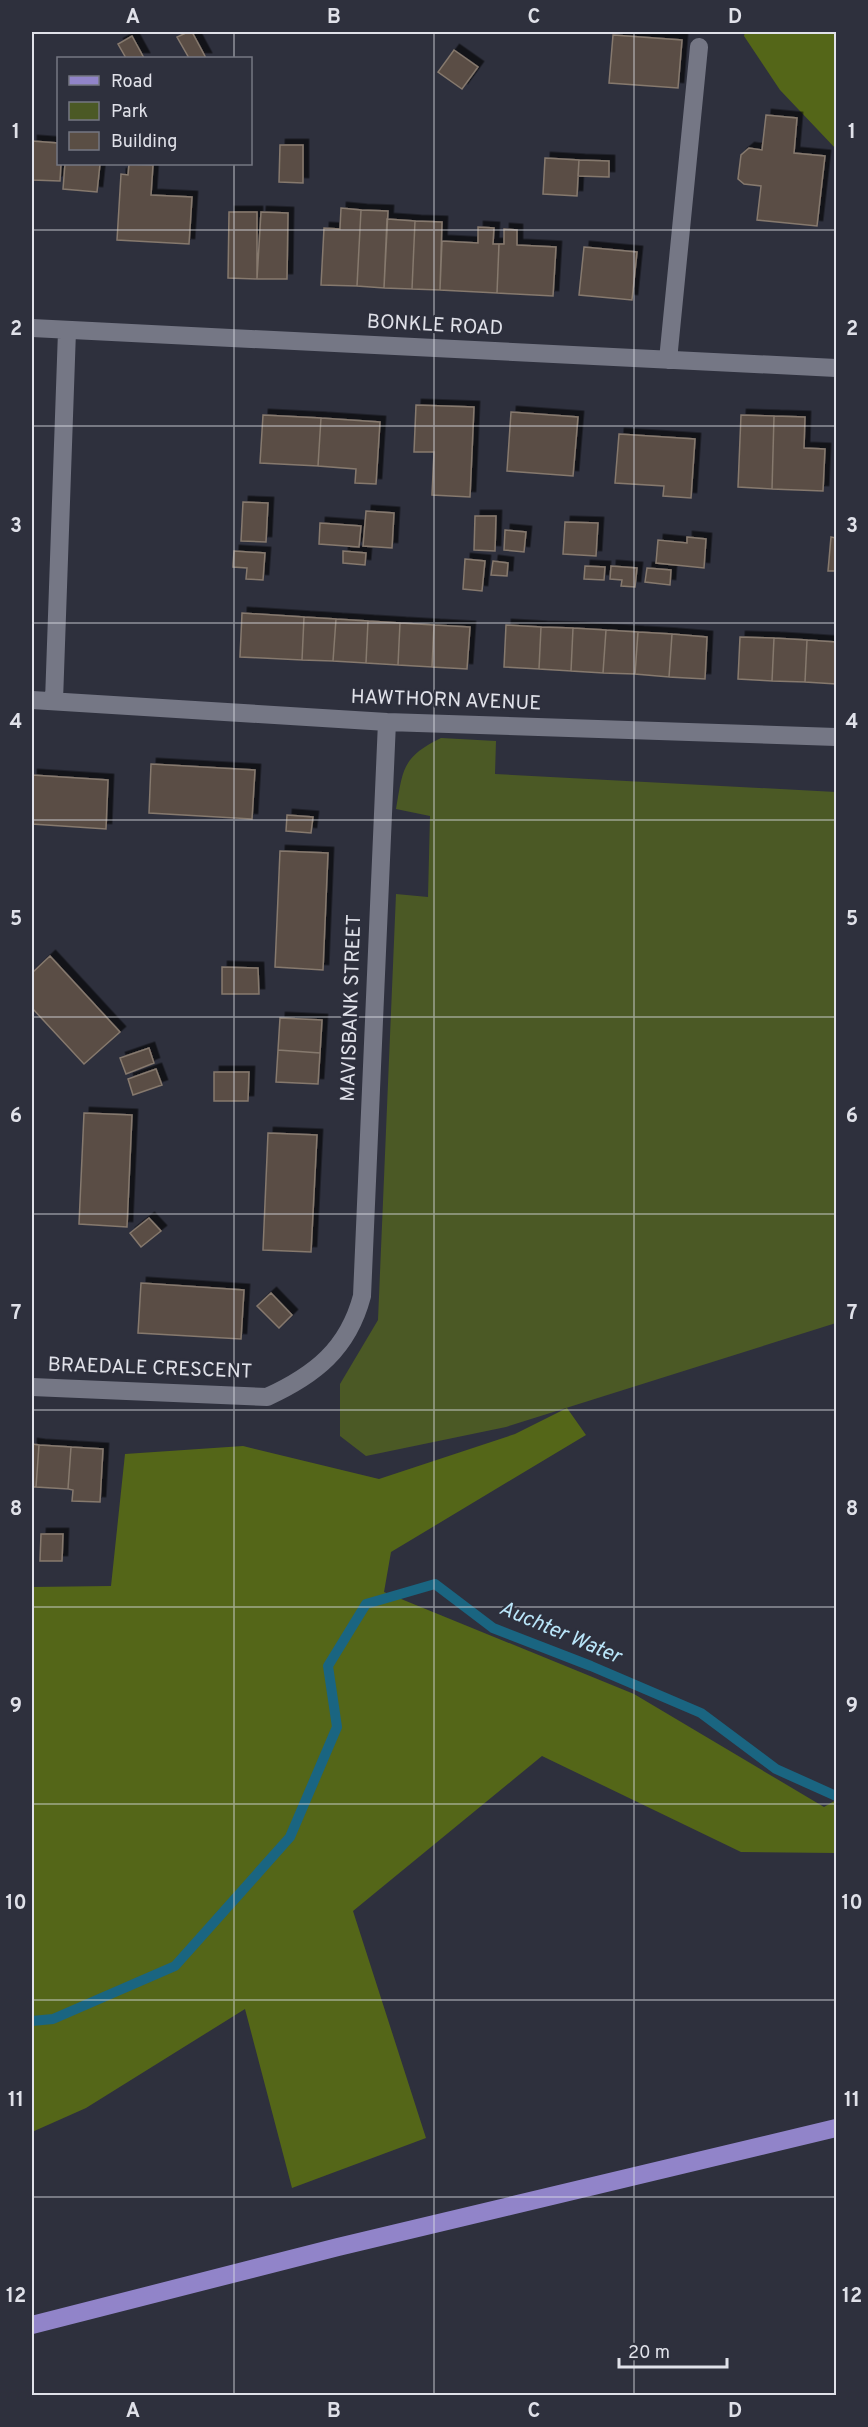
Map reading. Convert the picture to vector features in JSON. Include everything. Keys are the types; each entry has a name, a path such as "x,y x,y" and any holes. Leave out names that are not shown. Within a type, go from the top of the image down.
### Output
{"main road":[{"path":"32,2325 350,2244 837,2128"}],"street":[{"path":"668,360 699,47"},
{"name":"BONKLE ROAD","path":"32,328 837,368"},
{"path":"32,700 54,701 67,331"},
{"name":"HAWTHORN AVENUE","path":"54,701 387,722 837,737"},
{"name":"MAVISBANK STREET","path":"363,1296 387,722"},
{"name":"BRAEDALE CRESCENT","path":"32,1387 267,1397 299,1382 325,1360 345,1337 356,1319 363,1296"}],"green space":[{"path":"745,32 836,32 836,149 780,90 744,36"},
{"path":"441,738 496,741 495,774 836,792 836,1323 506,1427 366,1456 340,1436 340,1384 378,1320 396,894 428,897 430,816 396,809 400,784 411,758 418,751"},
{"path":"567,1408 586,1435 391,1552 384,1592 634,1694 824,1807 836,1800 836,1853 741,1852 542,1756 353,1911 426,2138 292,2188 245,2009 86,2108 32,2132 32,1587 111,1586 125,1454 243,1446 379,1479 515,1434"}],"building":[{"path":"192,32 205,57 188,57 177,37"},
{"path":"613,35 682,40 678,88 609,83"},
{"path":"132,36 143,57 125,57 118,44"},
{"path":"454,50 478,67 462,89 438,72"},
{"path":"766,115 797,118 794,153 825,156 817,226 757,220 761,186 744,184 738,179 741,155 749,148 762,150"},
{"path":"32,141 57,143 57,165 61,165 60,181 32,180"},
{"path":"280,145 303,145 303,183 279,182"},
{"path":"545,158 579,160 577,196 543,194"},
{"path":"579,160 609,161 609,177 578,176"},
{"path":"65,165 100,165 97,192 63,189"},
{"path":"129,165 153,165 151,195 192,197 189,244 117,240 121,174 128,175"},
{"path":"341,208 361,210 357,286 321,285 324,228 340,229"},
{"path":"361,210 388,211 384,288 357,286"},
{"path":"229,212 257,212 257,279 228,278"},
{"path":"261,212 288,213 287,279 257,279"},
{"path":"387,219 415,221 412,289 384,288"},
{"path":"415,221 442,222 440,290 412,289"},
{"path":"478,227 494,228 493,244 499,244 497,293 440,290 442,241 478,243"},
{"path":"504,229 517,230 517,245 556,247 553,296 497,293 499,244 504,244"},
{"path":"584,247 637,252 632,300 579,295"},
{"path":"416,405 474,407 470,497 432,495 434,452 414,452"},
{"path":"511,412 578,417 573,476 507,471"},
{"path":"263,415 321,418 318,466 260,463"},
{"path":"741,415 774,416 772,489 738,487"},
{"path":"774,416 805,417 804,448 825,449 823,491 772,489"},
{"path":"321,418 380,422 376,484 355,483 356,469 318,466"},
{"path":"619,434 695,439 691,498 663,496 664,486 615,483"},
{"path":"243,502 268,503 266,542 241,541"},
{"path":"366,511 394,513 392,548 363,546"},
{"path":"475,516 496,516 495,551 474,550"},
{"path":"565,522 598,523 596,556 563,554"},
{"path":"320,523 361,526 359,547 319,544"},
{"path":"505,530 526,532 524,552 504,550"},
{"path":"687,537 706,539 704,568 656,563 658,540 687,543"},
{"path":"831,537 836,538 836,571 828,571"},
{"path":"234,551 265,553 263,580 246,579 247,568 233,567"},
{"path":"343,551 366,553 365,565 343,563"},
{"path":"465,559 485,561 482,591 463,589"},
{"path":"493,561 508,563 507,576 491,575"},
{"path":"585,566 605,567 604,580 584,579"},
{"path":"611,566 637,568 635,587 621,586 622,580 610,579"},
{"path":"647,568 671,570 670,585 645,582"},
{"path":"242,613 304,617 302,660 240,657"},
{"path":"304,617 336,619 333,661 302,660"},
{"path":"336,619 368,621 366,663 333,661"},
{"path":"368,621 400,623 398,665 366,663"},
{"path":"400,623 434,625 432,667 398,665"},
{"path":"434,625 470,627 467,669 432,667"},
{"path":"506,625 541,627 539,669 504,667"},
{"path":"541,627 573,628 571,671 539,669"},
{"path":"573,628 606,630 603,673 571,671"},
{"path":"606,630 638,632 635,674 603,673"},
{"path":"638,632 672,634 669,677 635,674"},
{"path":"672,634 707,637 705,679 669,677"},
{"path":"740,637 774,638 772,681 738,679"},
{"path":"774,638 807,640 805,682 772,681"},
{"path":"807,640 836,642 836,684 805,682"},
{"path":"151,764 255,770 252,819 149,813"},
{"path":"32,775 108,780 106,829 32,824"},
{"path":"287,815 313,817 311,833 286,831"},
{"path":"280,851 328,853 323,970 275,967"},
{"path":"50,956 120,1032 84,1064 32,1008 32,973"},
{"path":"222,967 258,968 259,994 222,994"},
{"path":"280,1018 322,1020 320,1053 278,1050"},
{"path":"149,1048 154,1063 126,1074 120,1058"},
{"path":"278,1050 320,1053 318,1084 276,1082"},
{"path":"156,1069 162,1085 133,1095 128,1079"},
{"path":"214,1072 249,1072 248,1101 214,1101"},
{"path":"84,1113 132,1115 127,1227 79,1224"},
{"path":"268,1133 317,1135 311,1252 263,1250"},
{"path":"149,1218 161,1231 141,1247 130,1233"},
{"path":"141,1283 244,1290 241,1339 138,1333"},
{"path":"271,1293 292,1315 279,1328 257,1306"},
{"path":"32,1444 39,1445 36,1487 32,1487"},
{"path":"39,1445 71,1447 68,1489 36,1487"},
{"path":"71,1447 103,1449 100,1502 72,1501 73,1490 68,1489"},
{"path":"41,1534 63,1534 62,1561 40,1561"}],"waterway":[{"name":"Auchter Water","path":"32,2021 53,2019 175,1966 290,1837 337,1727 328,1666 366,1604 435,1584 493,1628 591,1666 701,1713 776,1769 836,1796"}]}
